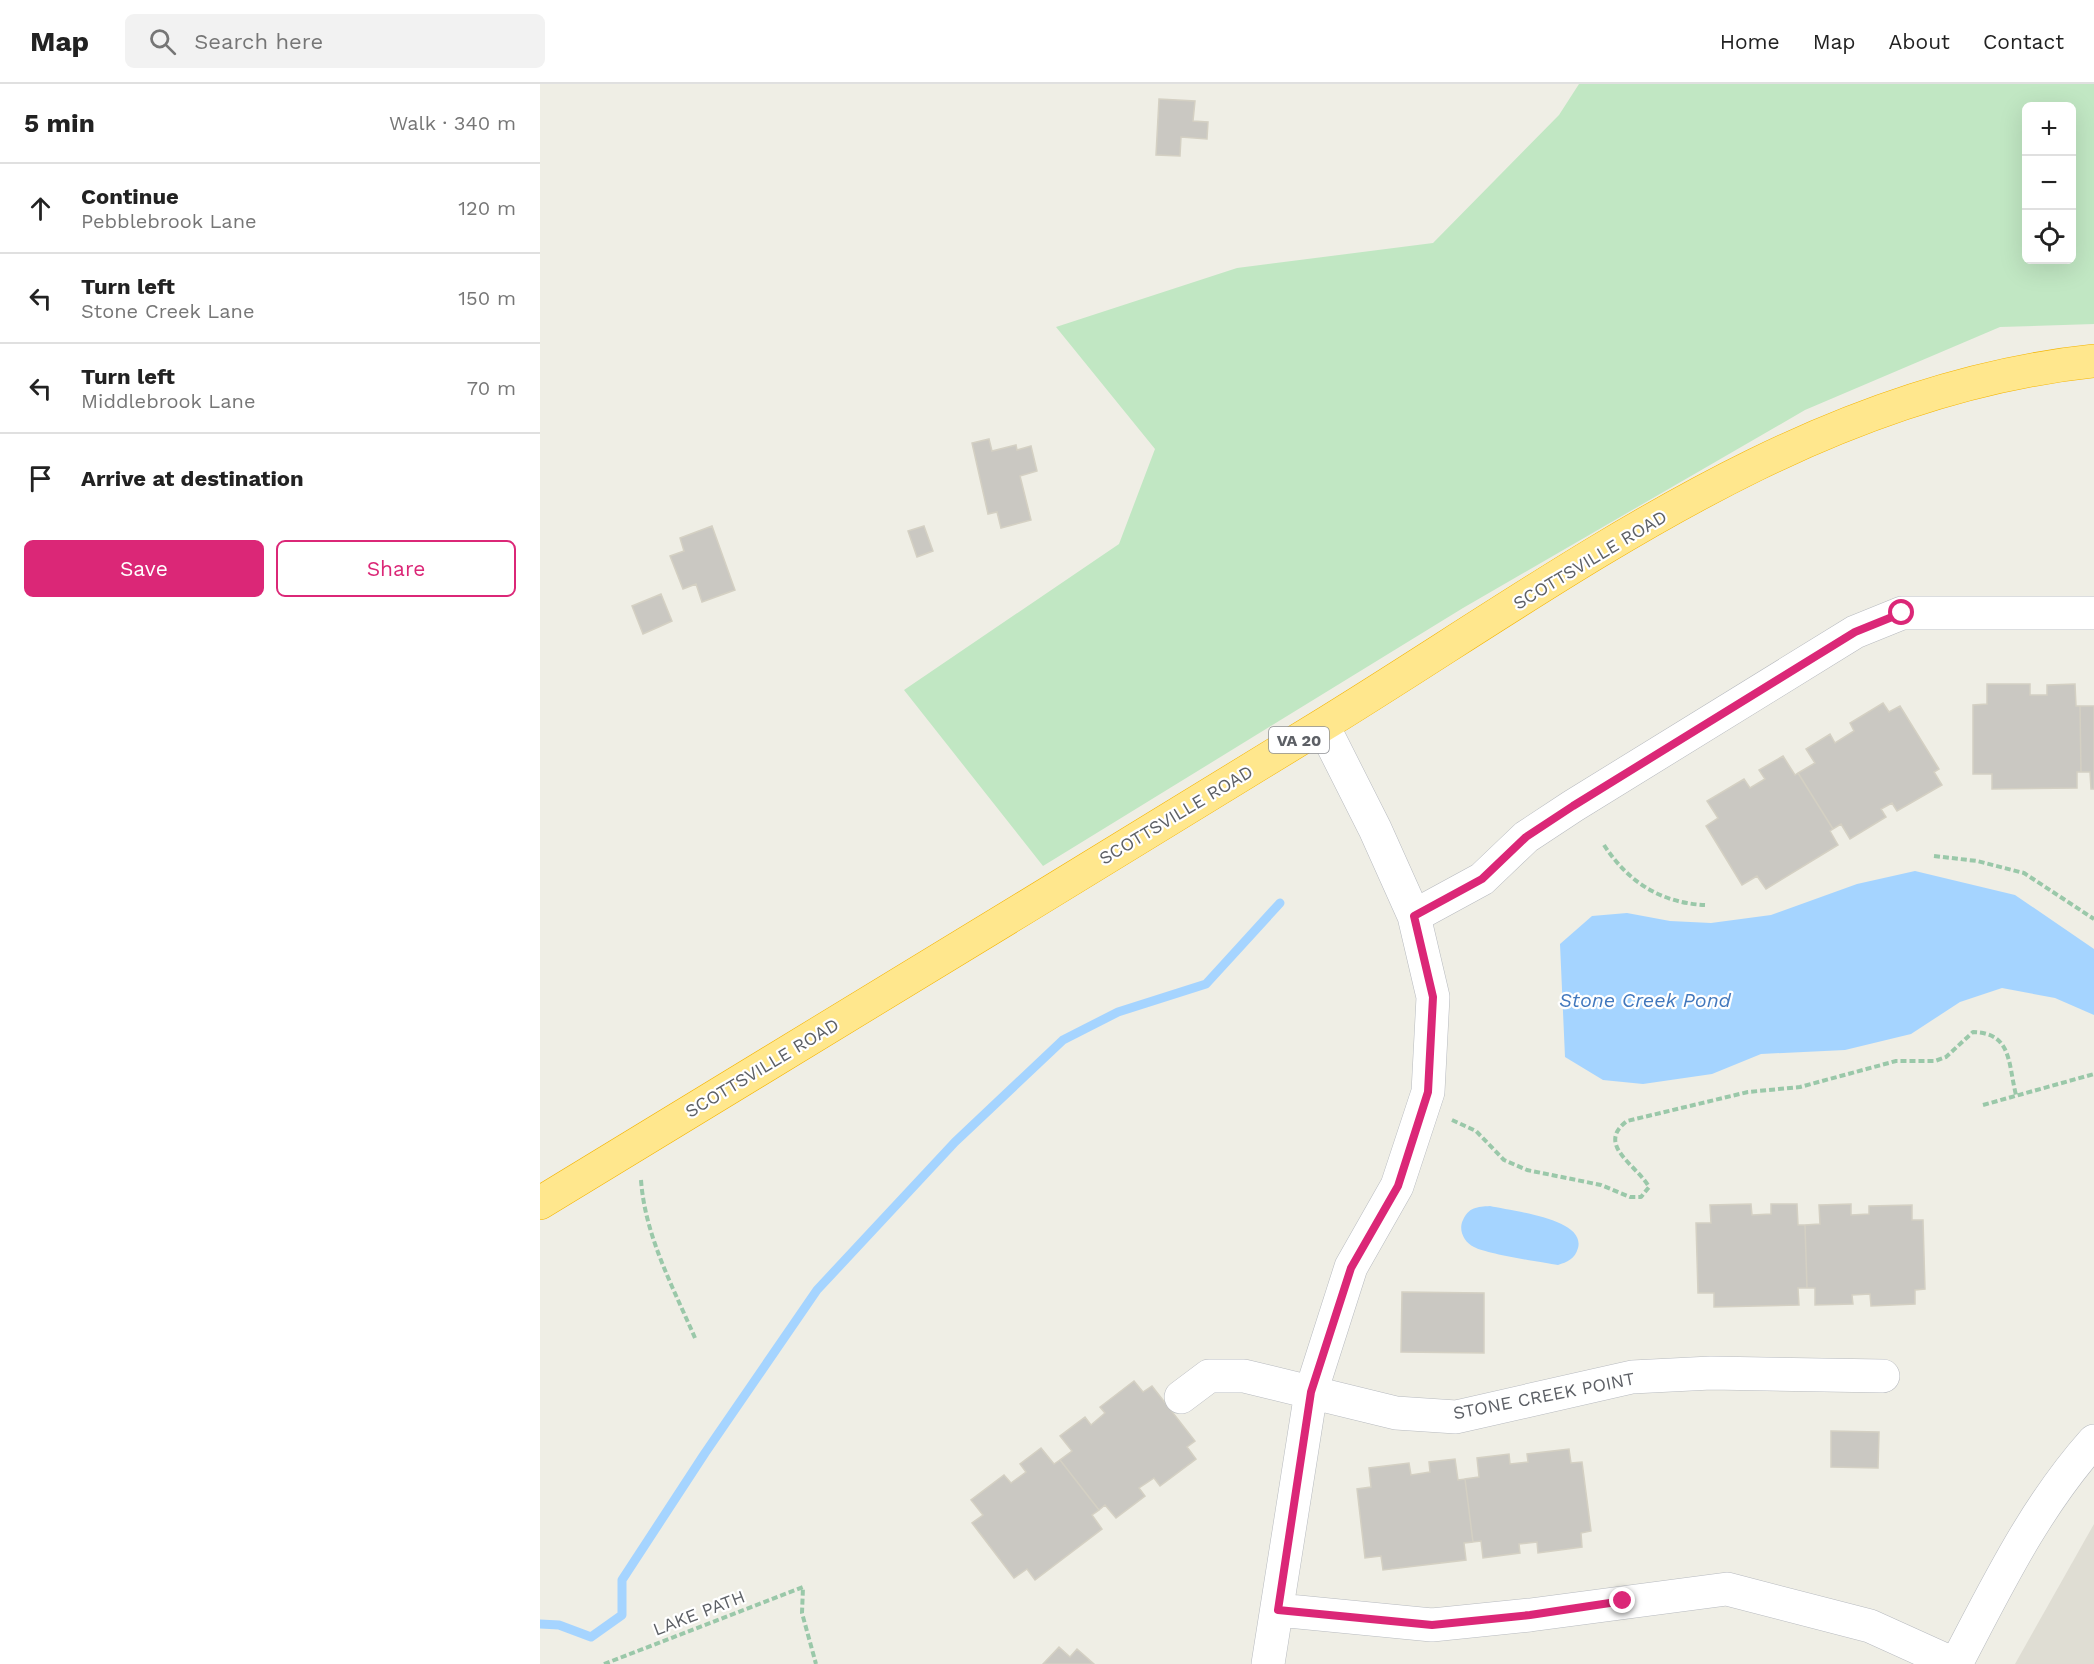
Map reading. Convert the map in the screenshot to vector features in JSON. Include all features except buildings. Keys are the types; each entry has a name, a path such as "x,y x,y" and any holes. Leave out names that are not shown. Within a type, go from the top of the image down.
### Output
{"highway":[{"name":"SCOTTSVILLE ROAD","path":"540,1203 1323,726 1606,548 1718,483 1821,433 1933,392 2010,372 2094,360"}],"street":[{"path":"1414,916 1482,879 1526,837 1554,818 1855,632 1902,613 2094,613"},
{"path":"1268,1664 1311,1392 1351,1268 1398,1186 1428,1092 1433,997 1414,916 1375,829 1323,726"},
{"name":"STONE CREEK POINT","path":"1180,1397 1209,1376 1244,1377 1396,1413 1456,1417 1632,1377 1711,1373 1883,1376"},
{"path":"1278,1610 1432,1625 1530,1615 1727,1589 1870,1626 1955,1664 2022,1538 2077,1460 2094,1441"}],"path":[{"path":"1604,845 1632,881 1655,894 1690,905 1705,905"},
{"path":"1934,856 1977,861 2024,873 2094,919"},
{"path":"1451,1120 1476,1131 1504,1160 1527,1170 1601,1185 1630,1197 1641,1197 1649,1187 1614,1142 1617,1128 1627,1121 1748,1092 1800,1087 1896,1061 1935,1061 1946,1057 1973,1032 1996,1036 2003,1042 2016,1095"},
{"path":"1983,1105 2094,1074"},
{"path":"638,1144 643,1206 656,1245 695,1338"},
{"name":"LAKE PATH","path":"604,1664 802,1587 802,1613 816,1664"}],"shaded area":[{"path":"2094,1524 2094,1664 2015,1664"}],"green space":[{"path":"1579,84 2094,84 2094,324 2000,327 1805,410 1463,608 1043,866 904,690 1119,544 1155,449 1056,327 1237,268 1433,243 1559,115"}],"water":[{"name":"Stone Creek Pond","path":"1915,871 2015,895 2094,949 2094,1015 2055,998 2002,988 1960,1002 1911,1034 1845,1050 1761,1054 1712,1074 1643,1084 1603,1080 1565,1057 1560,944 1592,916 1627,913 1670,921 1711,923 1771,915 1857,884"},
{"path":"1490,1206 1545,1218 1571,1229 1577,1238 1577,1252 1570,1260 1558,1265 1502,1255 1474,1247 1463,1235 1461,1228 1463,1220 1474,1208"}],"waterway":[{"path":"540,1624 559,1625 591,1637 622,1615 622,1580 705,1453 817,1290 955,1142 1063,1040 1118,1012 1206,984 1280,903"}],"route":[{"path":"1623,1601 1530,1615 1432,1625 1278,1610 1311,1392 1351,1268 1398,1186 1428,1092 1433,997 1414,916 1482,879 1526,837 1573,806 1855,632 1902,613"}]}
